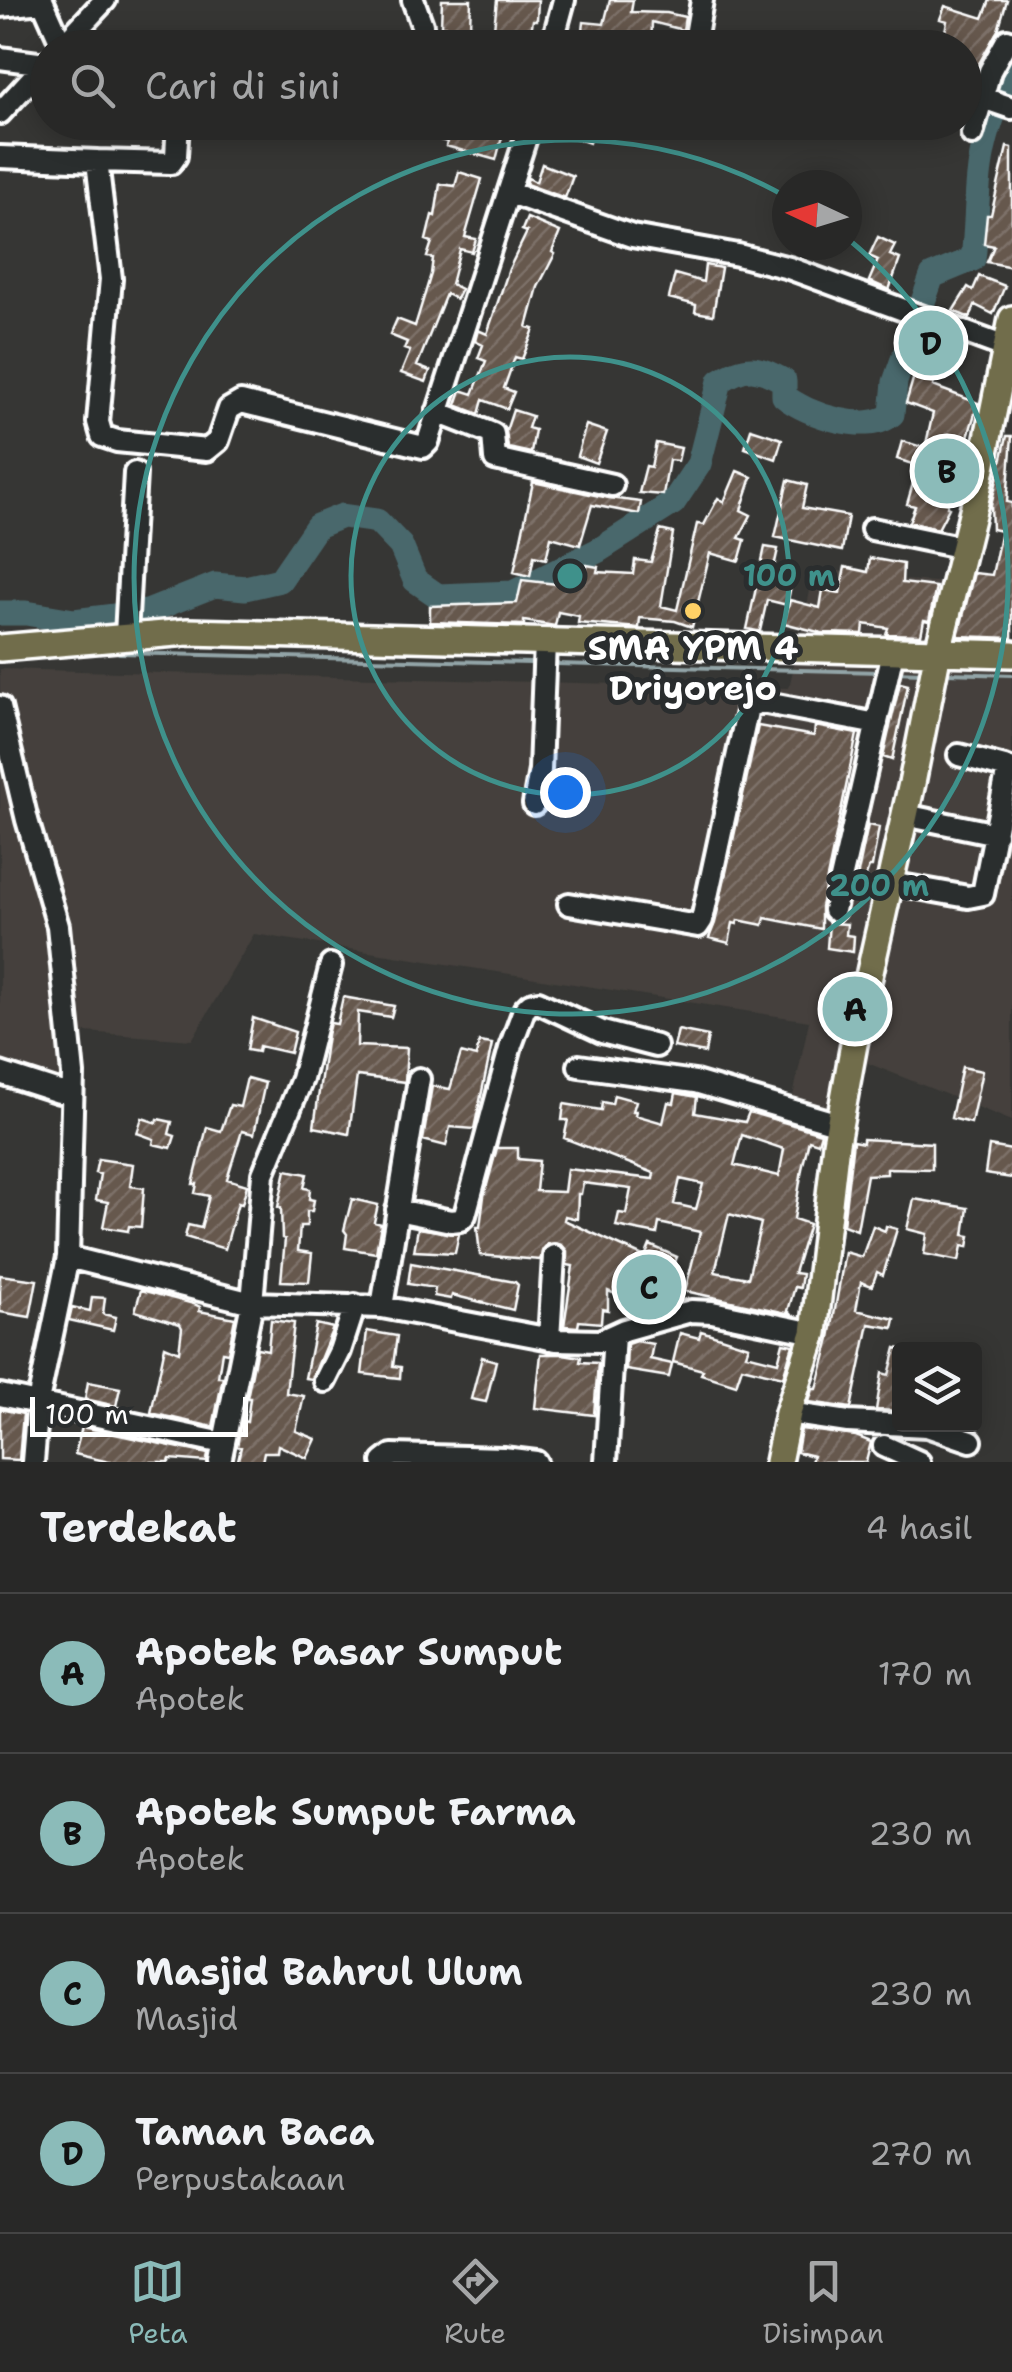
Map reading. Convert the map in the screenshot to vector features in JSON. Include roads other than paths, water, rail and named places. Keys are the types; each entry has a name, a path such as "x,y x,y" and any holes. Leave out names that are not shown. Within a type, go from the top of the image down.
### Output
{"main road":[{"path":"778,1462 788,1413 814,1333 840,1124 1012,319"},
{"path":"0,648 126,629 1012,654"}],"street":[{"path":"76,30 104,0"},
{"path":"414,0 422,30"},
{"path":"556,30 564,0"},
{"path":"697,30 702,0"},
{"path":"0,6 43,1 49,30"},
{"path":"996,103 990,71 1007,40"},
{"path":"0,58 30,56"},
{"path":"4,104 30,78"},
{"path":"0,157 171,163 176,156 177,140"},
{"path":"97,162 110,279 98,422 102,436 207,450 218,441 228,408 241,402 423,446 428,442 526,140"},
{"path":"510,194 632,236 764,260 1005,347"},
{"path":"437,412 493,434 494,459 612,486"},
{"path":"126,629 135,473"},
{"path":"872,528 964,548"},
{"path":"534,804 540,770 545,642"},
{"path":"834,910 893,652"},
{"path":"569,904 698,926 748,707 762,702 877,724"},
{"path":"0,706 58,926 73,1084 68,1256 38,1402 33,1462"},
{"path":"890,883 968,897 983,894 1008,768 959,755"},
{"path":"905,815 996,834"},
{"path":"0,1396 38,1402 221,1452 252,1303 263,1174 302,1079 331,965"},
{"path":"397,1210 452,1221 464,1215 511,1044 530,1004 538,1002 602,1032 656,1046"},
{"path":"579,1066 695,1082 840,1124"},
{"path":"0,1073 60,1092 70,1091"},
{"path":"382,1307 419,1079"},
{"path":"68,1256 252,1303 382,1307 550,1339 600,1340 691,1311 814,1333"},
{"path":"550,1339 554,1256"},
{"path":"325,1381 355,1306"},
{"path":"606,1462 614,1336"},
{"path":"788,1413 892,1424"},
{"path":"948,1432 972,1440"},
{"path":"884,1446 919,1462"},
{"path":"383,1462 392,1455 536,1462"}],"waterway":[{"path":"0,613 74,621 147,612 215,585 245,588 280,580 317,526 342,516 377,521 401,546 415,580 438,596 513,593 599,550 673,503 699,464 720,381 729,376 745,370 766,372 784,381 784,396 794,403 838,420 868,423 892,414 895,382 932,276 973,259 982,156 1000,95 1004,66 1012,58"},
{"path":"86,619 93,626"},
{"path":"114,649 119,653 532,663"},
{"path":"556,664 881,672"},
{"path":"895,672 921,673"},
{"path":"947,673 1012,675"}],"place":[{"name":"Taman Baca","path":"931,343"},
{"name":"Apotek Sumput Farma","path":"947,471"},
{"name":"SMA YPM 4 Driyorejo","path":"693,611"},
{"name":"Apotek Pasar Sumput","path":"855,1009"},
{"name":"Masjid Bahrul Ulum","path":"649,1287"}]}
